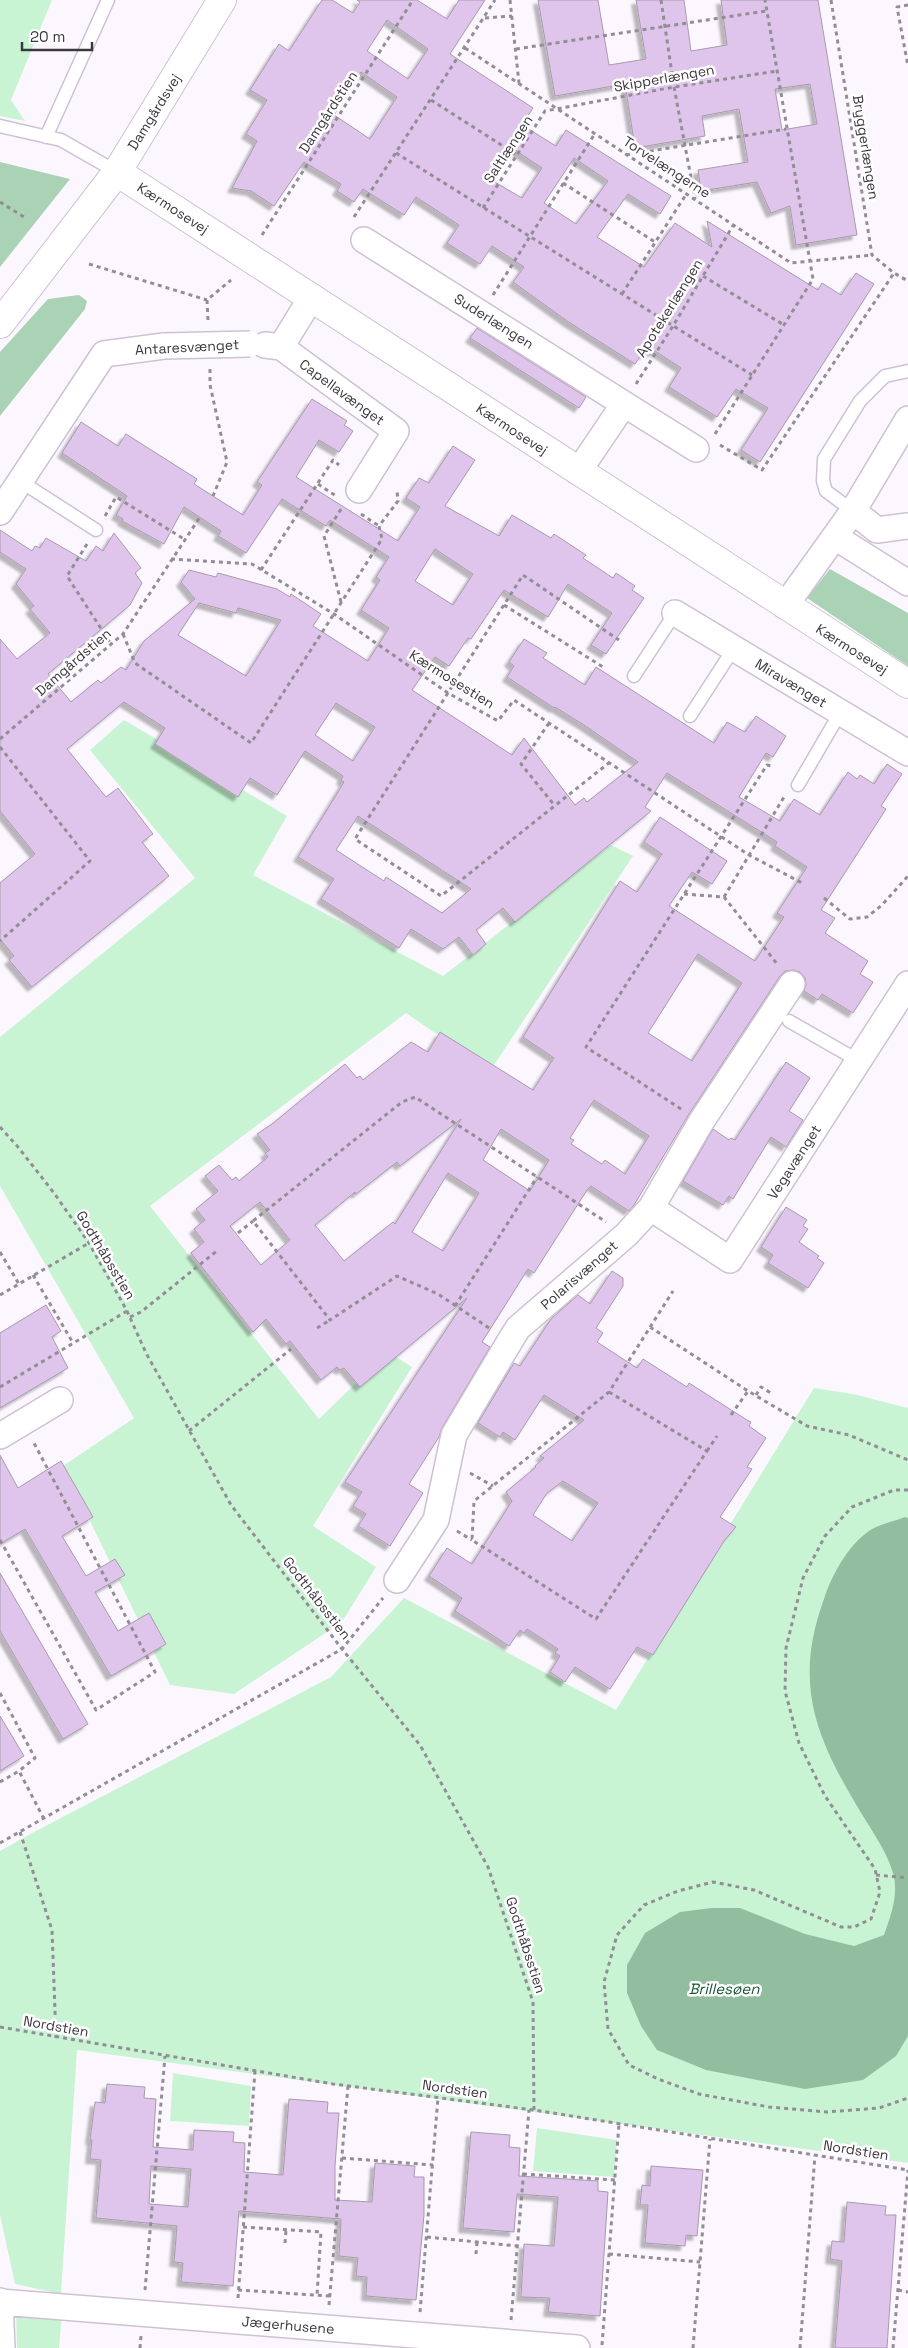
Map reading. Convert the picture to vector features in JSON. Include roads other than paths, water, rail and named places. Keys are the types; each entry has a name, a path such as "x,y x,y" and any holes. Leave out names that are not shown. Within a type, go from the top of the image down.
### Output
{"street":[{"name":"Damgårdsvej","path":"0,324 117,172 222,0"},
{"name":"Kærmosevej","path":"117,172 908,684"},
{"name":"Suderlængen","path":"364,240 696,450"},
{"path":"281,348 311,298"},
{"name":"Antaresvænget","path":"0,512 104,354 164,346 250,344 281,348"},
{"name":"Capellavænget","path":"281,348 396,431 359,490"},
{"path":"578,472 624,404"},
{"path":"785,606 853,511 908,419"},
{"path":"853,511 877,530 908,526"},
{"path":"835,536 908,583"},
{"name":"Miravænget","path":"675,613 908,753"},
{"name":"Polarisvænget","path":"397,1580 436,1520 454,1435 518,1328 626,1234 651,1208 701,1122 792,984"},
{"name":"Vegavænget","path":"651,1208 730,1260 908,984"},
{"path":"0,1436 60,1400"},
{"path":"0,2301 2,2348"},
{"name":"Jægerhusene","path":"0,2301 577,2348"}],"lane":[{"path":"46,137 108,0"},
{"path":"0,126 61,140 117,172"},
{"path":"853,511 826,491 823,480 824,459 860,401 885,376 908,371"},
{"path":"20,482 96,530"},
{"path":"634,676 675,613"},
{"path":"690,716 734,648"},
{"path":"798,785 840,713"},
{"path":"789,1021 859,1061"}],"water":[{"name":"Brillesøen","path":"905,1517 908,1518 908,2036 896,2056 863,2080 805,2089 706,2070 657,2050 641,2026 627,1993 627,1965 645,1933 680,1912 711,1908 740,1908 805,1934 854,1946 884,1935 895,1897 893,1873 882,1847 829,1755 813,1706 810,1682 810,1656 815,1628 824,1599 837,1568 851,1548 867,1533 876,1527"}]}
